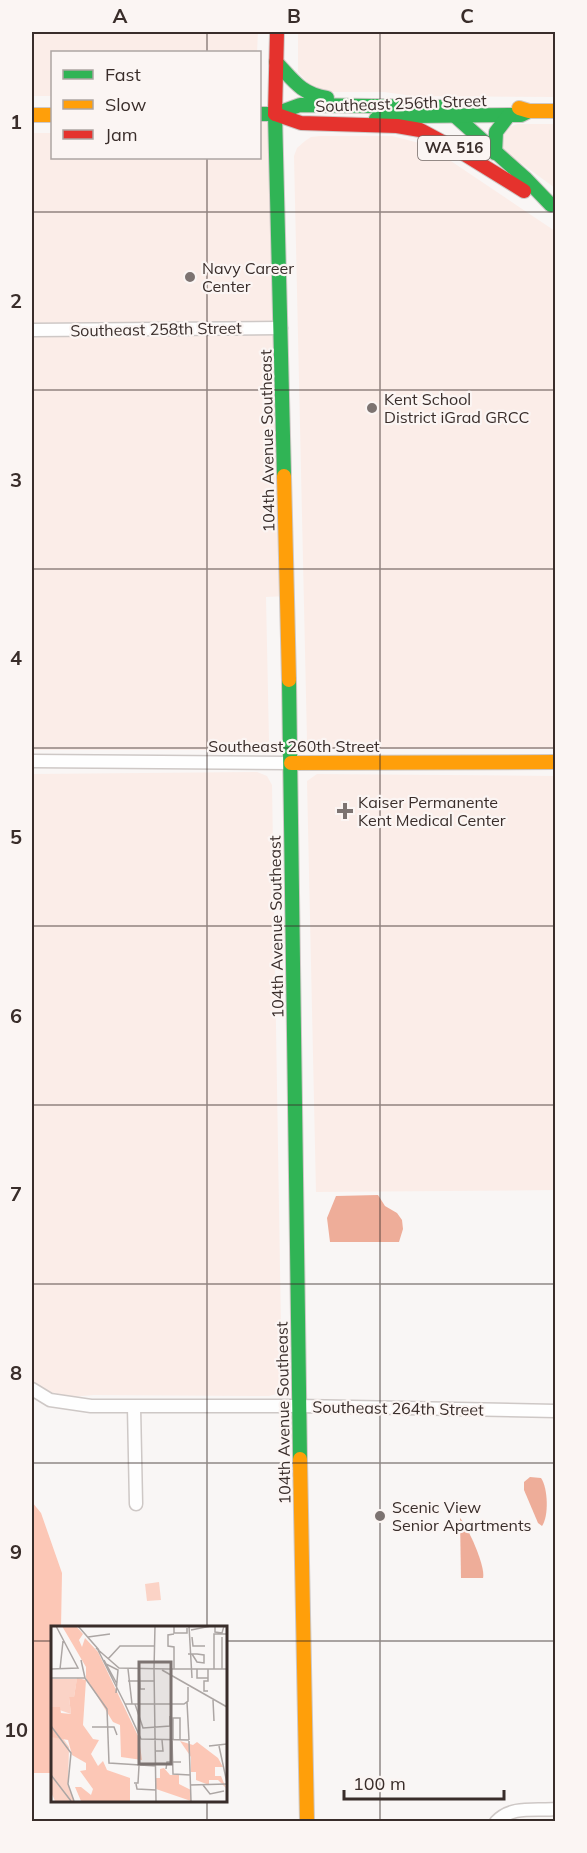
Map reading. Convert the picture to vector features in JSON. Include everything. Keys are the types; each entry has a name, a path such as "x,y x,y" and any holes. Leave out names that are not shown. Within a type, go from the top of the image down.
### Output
{"street":[{"name":"104th Avenue Southeast","path":"277,32 276,114 291,762 307,1821"},
{"path":"276,63 303,91 313,96 347,104"},
{"name":"Southeast 256th Street","path":"276,114 300,105 347,104 509,116 521,115 530,111"},
{"name":"Southeast 256th Street","path":"261,114 276,114 301,123 346,123 449,111 521,108 530,111 555,111"},
{"name":"WA 516","path":"449,111 553,206"},
{"path":"32,115 51,115"},
{"path":"495,153 496,129 509,116"},
{"name":"WA 516","path":"346,123 397,126 420,130 553,206"},
{"path":"475,161 483,159 522,182 528,182"},
{"name":"Southeast 258th Street","path":"32,330 280,328"},
{"name":"Southeast 260th Street","path":"32,761 555,762"},
{"name":"Southeast 264th Street","path":"32,1389 50,1400 91,1406 299,1406 555,1411"},
{"path":"134,1407 136,1504"},
{"path":"498,1820 517,1810 555,1809"}],"shaded area":[{"path":"32,32 258,32 257,51 51,51 51,96 32,96"},
{"path":"298,32 555,32 555,97 413,96 384,92 324,92 314,89 298,72"},
{"path":"261,114 275,114 287,596 266,597 269,741 262,748 255,750 32,750 32,133 51,133 51,159 261,159"},
{"path":"517,124 555,124 555,188 507,153 502,146 503,135 510,127"},
{"path":"392,136 427,145 555,231 555,749 318,749 307,740 294,156 297,148 305,141 311,137"},
{"path":"257,772 267,776 272,785 282,1388 277,1394 269,1396 94,1395 71,1397 48,1392 32,1383 32,774"},
{"path":"317,774 555,776 555,1190 316,1192 307,781"},
{"path":"378,1195 385,1206 397,1213 402,1220 403,1229 399,1242 330,1242 327,1218 336,1196"},
{"path":"530,1477 541,1478 545,1488 547,1509 542,1526 538,1523 524,1490 524,1482"},
{"path":"32,1502 41,1513 62,1573 61,1626 51,1626 51,1773 32,1773"},
{"path":"460,1518 476,1547 482,1565 483,1578 461,1578"},
{"path":"159,1582 161,1600 147,1601 145,1584"}],"traffic: fast":[{"path":"276,62 304,90 327,98"},
{"path":"261,114 275,114 300,105 445,107 526,179 551,205"},
{"path":"376,119 412,116 521,115 529,111"},
{"path":"275,114 284,476"},
{"path":"495,153 496,132 509,115"},
{"path":"289,680 300,1459"}],"traffic: slow":[{"path":"519,108 529,111 556,111"},
{"path":"32,115 51,115"},
{"path":"284,476 289,680"},
{"path":"291,763 556,762"},
{"path":"300,1459 307,1822"}],"traffic: jam":[{"path":"275,114 277,32"},
{"path":"275,114 301,123 397,126 420,130 524,191"}],"place":[{"name":"Navy Career Center","path":"190,277"},
{"name":"Kent School District iGrad GRCC","path":"372,408"},
{"name":"Kaiser Permanente Kent Medical Center","path":"345,811"},
{"name":"Scenic View Senior Apartments","path":"380,1516"}]}
